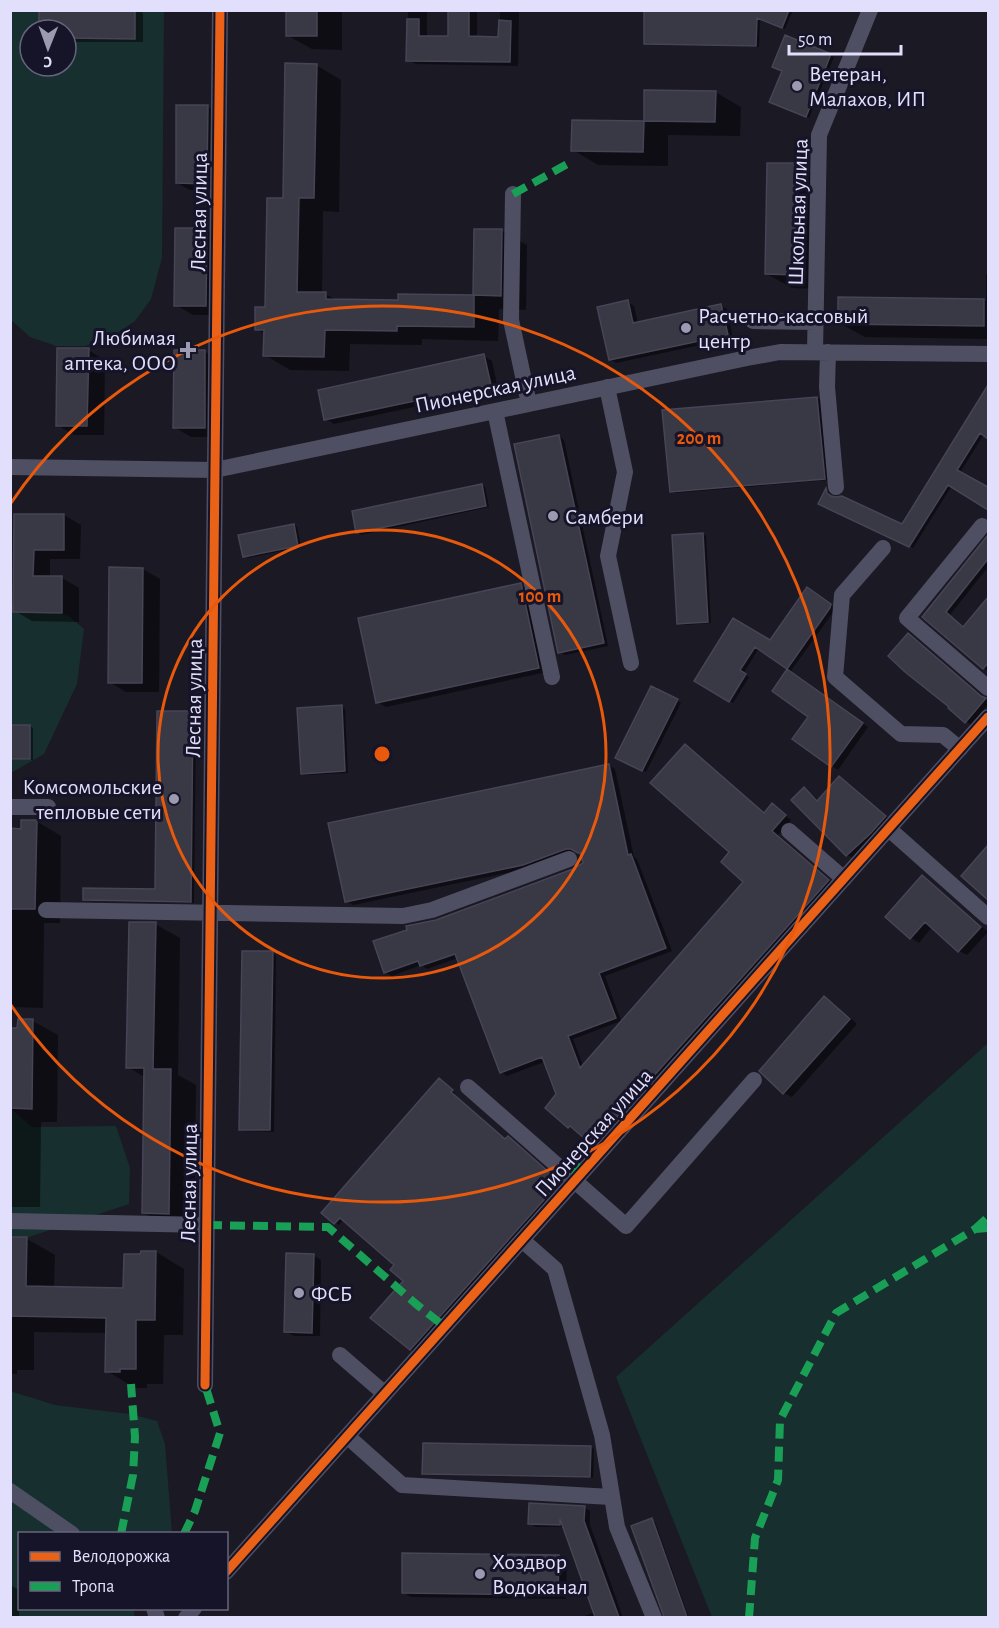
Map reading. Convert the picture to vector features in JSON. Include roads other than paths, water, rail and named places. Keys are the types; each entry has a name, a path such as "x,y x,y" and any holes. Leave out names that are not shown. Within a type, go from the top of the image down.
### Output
{"street":[{"name":"Лесная улица","path":"205,1385 220,10"},
{"name":"Школьная улица","path":"836,487 827,387 816,322 819,135 870,10"},
{"path":"513,194 511,320 529,404"},
{"path":"753,321 816,322"},
{"name":"Пионерская улица","path":"10,467 215,470 780,352 988,354"},
{"path":"608,387 626,472 608,556 631,663"},
{"path":"495,411 552,677"},
{"path":"982,526 907,618 988,688"},
{"path":"883,548 842,595 835,677 901,734 943,735 960,749"},
{"name":"Пионерская улица","path":"228,1570 988,717"},
{"path":"10,807 48,807"},
{"path":"889,829 988,917"},
{"path":"789,831 844,879"},
{"path":"46,910 403,916 432,910 568,859"},
{"path":"468,1087 626,1226 754,1080"},
{"path":"10,1221 207,1225"},
{"path":"522,1240 555,1269 602,1435 617,1527 654,1617"},
{"path":"340,1355 386,1394"},
{"path":"347,1436 402,1485 611,1497"},
{"path":"10,1491 71,1532"}],"place":[{"name":"Ветеран, Малахов, ИП","path":"797,86"},
{"name":"Расчетно-кассовый центр","path":"686,328"},
{"name":"Любимая аптека, ООО","path":"188,350"},
{"name":"Самбери","path":"553,516"},
{"name":"Комсомольские тепловые сети","path":"174,799"},
{"name":"ФСБ","path":"299,1293"},
{"name":"Хоздвор Водоканал","path":"480,1574"}]}
